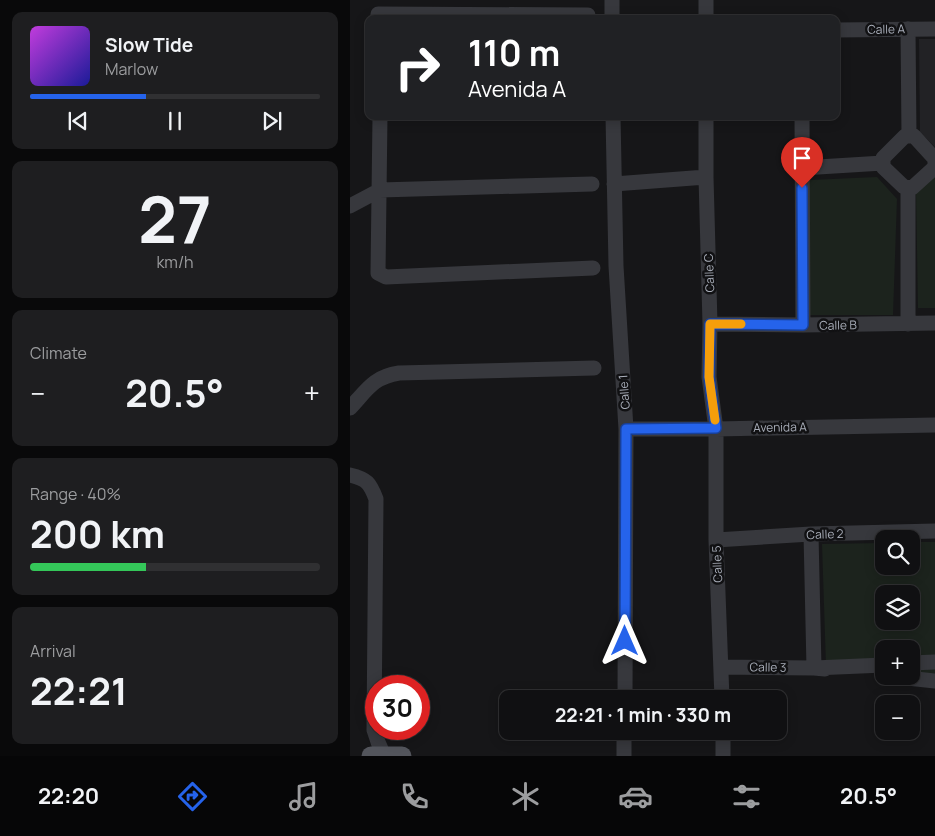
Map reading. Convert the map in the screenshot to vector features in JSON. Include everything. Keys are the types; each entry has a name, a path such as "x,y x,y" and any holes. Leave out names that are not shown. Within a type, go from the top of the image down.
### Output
{"main road":[{"path":"371,756 402,756"}],"street":[{"path":"612,0 612,15"},
{"path":"706,0 706,15"},
{"path":"378,11 588,14"},
{"path":"908,29 909,136"},
{"name":"Calle A","path":"840,30 935,29"},
{"path":"380,120 378,273 386,277 593,268"},
{"name":"Calle 1","path":"613,120 616,266 626,429 624,690"},
{"name":"Calle C","path":"706,120 710,324 709,377 716,428"},
{"path":"802,120 803,325"},
{"path":"906,136 914,136 935,159 935,167 912,188 904,188 883,167 883,163 883,158 906,136"},
{"path":"802,168 883,163"},
{"path":"614,184 706,177"},
{"path":"350,206 380,190 592,184"},
{"path":"908,188 908,324"},
{"name":"Calle B","path":"710,324 935,323"},
{"path":"350,408 373,382 382,377 399,373 594,368"},
{"name":"Avenida A","path":"626,429 935,425"},
{"name":"Calle 5","path":"716,428 716,540 722,690"},
{"path":"350,475 360,477 371,486 376,499 374,730 384,756"},
{"name":"Calle 2","path":"716,540 811,534 935,531"},
{"path":"811,534 814,668"},
{"path":"920,663 935,662"},
{"name":"Calle 3","path":"721,667 814,668 875,665"},
{"name":"Calle 3","path":"814,668 875,675"},
{"path":"920,679 935,681"},
{"path":"624,740 624,756"},
{"path":"722,740 723,756"}],"shaded area":[{"path":"919,39 935,39 935,147 920,132"},
{"path":"935,174 935,308 918,308 916,191"},
{"path":"877,177 897,199 893,315 810,315 810,180"},
{"path":"920,542 935,542 935,674 920,673 920,640 875,640 875,669 826,666 822,544 875,543 875,575 920,575"}],"slow traffic":[{"path":"715,420 709,377 710,324 741,324"}],"route":[{"path":"625,641 626,429 716,428 709,377 710,324 803,325 802,188"}]}
